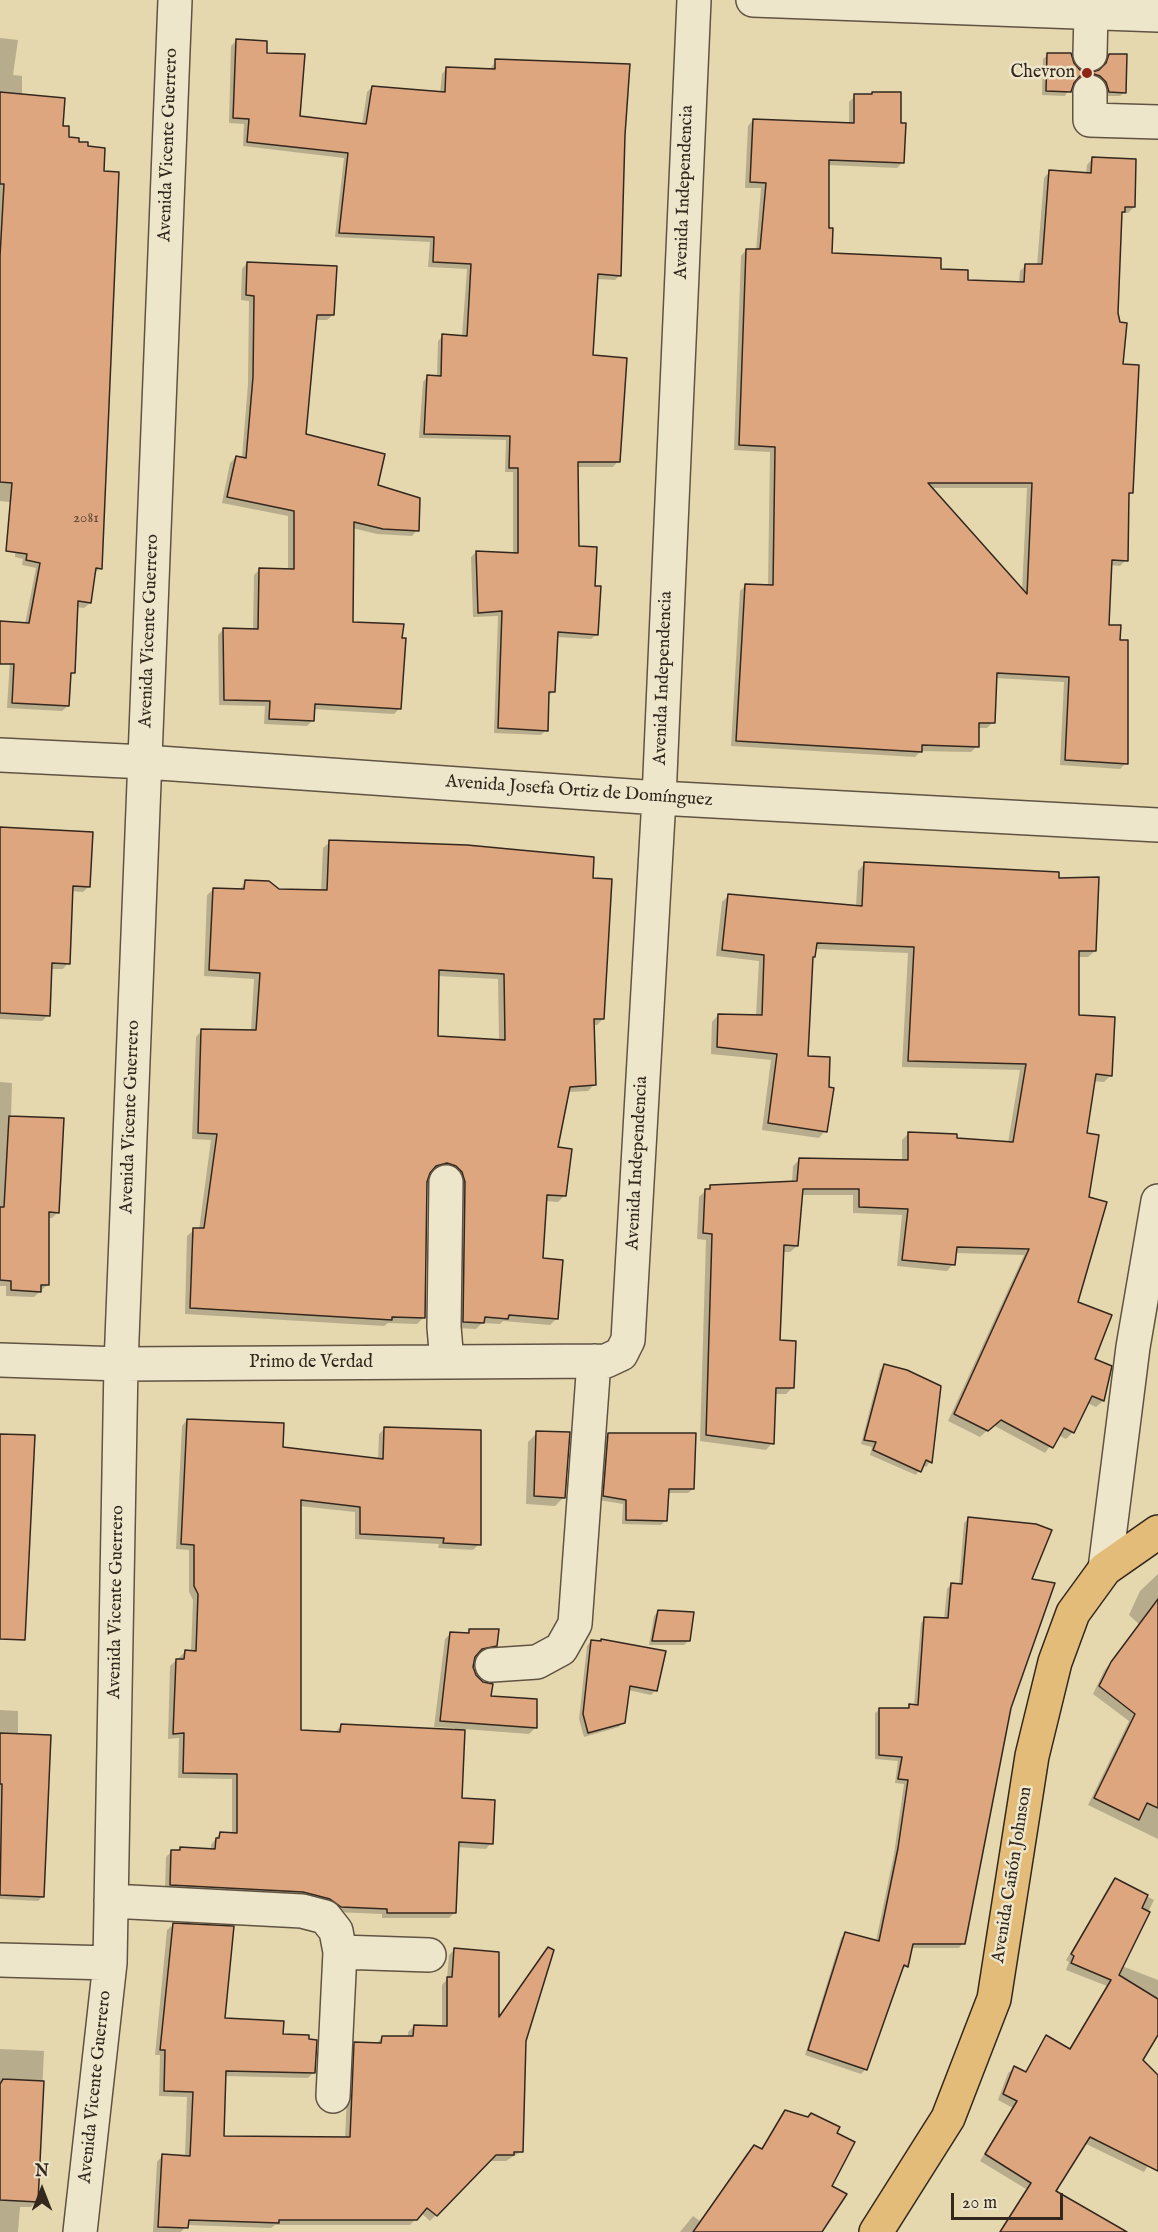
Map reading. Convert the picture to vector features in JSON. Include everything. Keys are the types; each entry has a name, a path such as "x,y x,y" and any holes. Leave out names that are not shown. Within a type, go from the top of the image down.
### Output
{"main road":[{"name":"Avenida Cañón Johnson","path":"876,2232 948,2118 994,1999 1032,1756 1055,1662 1073,1613 1105,1569 1155,1540"}],"street":[{"name":"Avenida Vicente Guerrero","path":"80,2232 110,1964 121,1364 175,0"},
{"name":"Avenida Independencia","path":"492,1665 537,1662 561,1648 575,1624 608,1357 628,1341 659,798 694,0"},
{"path":"753,0 1158,15"},
{"path":"1090,54 1091,12"},
{"path":"1090,92 1090,120 1158,122"},
{"name":"Avenida Josefa Ortiz de Domínguez","path":"0,755 145,762 659,798 1158,825"},
{"path":"446,1182 444,1327 447,1362"},
{"path":"1105,1569 1133,1347 1158,1201"},
{"name":"Primo de Verdad","path":"0,1360 121,1364 447,1362 608,1357"},
{"path":"111,1901 302,1911 325,1917 336,1931 340,1952 333,2097"},
{"path":"340,1952 429,1955"},
{"path":"0,1960 110,1964"}],"building":[{"path":"236,39 267,41 267,53 305,54 300,116 366,124 372,86 445,92 446,67 495,69 495,59 630,64 625,135 621,276 598,274 593,355 627,358 620,462 578,462 579,546 597,547 595,586 601,586 598,635 558,632 555,692 549,692 548,731 498,728 502,611 478,613 476,551 518,553 518,468 509,468 510,436 424,434 427,375 441,376 442,334 467,336 471,264 433,262 434,237 339,233 348,153 247,142 249,119 233,118"},
{"name":"Chevron","path":"1047,53 1071,53 1074,63 1080,70 1089,73 1099,70 1106,63 1109,54 1127,54 1126,93 1109,92 1106,82 1100,76 1091,73 1080,76 1071,92 1046,91"},
{"path":"0,92 65,98 63,126 69,126 69,137 79,138 79,142 88,142 88,146 105,148 104,171 119,172 102,569 96,568 91,603 78,601 75,673 71,673 69,706 12,703 14,664 0,664 0,621 29,623 40,563 26,560 27,554 6,551 12,483 0,482 0,256 4,184 0,184"},
{"path":"872,92 901,92 901,123 906,123 904,163 829,160 829,228 833,228 832,253 941,258 941,269 968,270 968,280 1024,282 1025,264 1042,264 1049,170 1091,173 1092,157 1136,159 1135,207 1125,207 1125,212 1122,212 1118,313 1120,322 1127,323 1123,364 1139,365 1133,493 1129,493 1128,561 1112,560 1109,625 1121,625 1120,640 1128,640 1128,764 1065,760 1069,677 997,673 995,723 979,723 979,747 922,745 922,752 736,741 745,584 773,585 775,447 739,445 746,249 760,249 766,183 750,182 753,119 854,123 854,94 872,94","holes":["928,483 1032,483 1027,594"]},
{"path":"247,262 337,266 334,315 317,315 306,434 385,454 378,485 420,498 419,531 383,529 354,522 353,622 404,624 402,638 406,638 401,709 315,704 314,721 269,719 270,701 224,700 223,628 258,629 259,568 294,569 294,511 227,497 236,456 246,458 253,377 254,296 246,295"},
{"path":"0,827 93,832 90,887 73,886 70,964 52,963 50,1016 0,1013"},
{"path":"329,840 467,845 594,857 593,878 612,879 604,1019 594,1019 596,1085 570,1087 558,1147 572,1149 566,1196 547,1195 543,1258 563,1260 558,1319 509,1315 508,1319 485,1317 484,1323 463,1322 465,1182 462,1172 456,1166 447,1163 436,1166 427,1182 425,1318 392,1317 392,1320 190,1308 193,1228 204,1228 217,1134 198,1133 201,1029 256,1030 260,973 209,970 213,888 244,889 245,880 269,881 279,889 327,890","holes":["439,970 504,974 505,1040 438,1036"]},
{"path":"864,862 1059,872 1059,878 1099,877 1096,951 1079,951 1079,1015 1115,1017 1112,1076 1096,1074 1087,1133 1099,1135 1089,1197 1107,1202 1078,1302 1112,1315 1095,1359 1112,1366 1104,1401 1092,1396 1074,1433 1064,1428 1053,1448 1001,1420 988,1431 954,1414 1029,1249 957,1247 955,1265 902,1260 908,1209 859,1207 859,1189 803,1189 798,1246 784,1245 780,1340 796,1341 794,1388 776,1388 774,1444 706,1435 712,1234 703,1233 705,1189 710,1189 710,1185 797,1181 799,1158 908,1160 908,1132 957,1134 957,1138 1013,1142 1026,1064 908,1061 914,947 817,943 815,957 813,957 808,1056 830,1057 829,1087 834,1088 827,1132 768,1123 777,1054 717,1047 718,1014 762,1015 764,955 722,950 728,894 862,906"},
{"path":"9,1116 64,1118 59,1213 49,1212 49,1285 41,1285 41,1292 11,1290 11,1281 0,1280 0,1207 4,1207"},
{"path":"884,1364 907,1370 941,1386 932,1463 926,1460 921,1472 873,1450 876,1442 864,1440"},
{"path":"187,1419 284,1423 283,1447 383,1459 384,1427 481,1430 481,1545 443,1543 444,1538 360,1534 360,1507 301,1500 301,1730 340,1732 341,1724 465,1730 462,1798 495,1800 493,1844 459,1842 456,1913 387,1913 387,1909 341,1907 330,1899 303,1892 170,1885 171,1850 180,1850 180,1847 215,1849 216,1838 219,1838 220,1832 237,1833 237,1774 183,1773 184,1733 173,1734 176,1659 184,1659 185,1650 196,1651 198,1594 194,1586 194,1545 181,1544"},
{"path":"536,1431 570,1432 565,1498 534,1496"},
{"path":"608,1433 696,1433 694,1489 669,1489 667,1521 626,1520 626,1500 603,1496"},
{"path":"0,1434 35,1435 25,1640 0,1639"},
{"path":"968,1517 1036,1524 1052,1530 1032,1579 1055,1583 1011,1708 965,1944 913,1944 908,1967 904,1965 867,2070 808,2050 845,1932 879,1941 898,1848 908,1780 898,1779 902,1757 879,1755 879,1708 909,1708 909,1704 918,1705 924,1617 948,1618 951,1583 962,1584"},
{"path":"1158,1599 1158,1808 1147,1803 1139,1820 1094,1798 1135,1714 1099,1686 1111,1662"},
{"path":"658,1610 694,1612 690,1641 652,1641"},
{"path":"469,1629 499,1629 497,1646 482,1649 475,1657 473,1667 476,1675 483,1682 493,1684 491,1696 537,1699 537,1728 440,1721 450,1632 469,1633"},
{"path":"601,1639 666,1651 657,1691 630,1686 625,1723 588,1733 583,1714 591,1640 601,1641"},
{"path":"0,1733 51,1735 44,1897 0,1895 2,1784 0,1784"},
{"path":"1115,1878 1148,1895 1142,1908 1150,1912 1119,1975 1158,1999 1158,2035 1143,2060 1158,2075 1158,2171 1090,2137 1056,2191 1127,2232 1000,2232 1031,2183 985,2154 1017,2101 1003,2094 1014,2066 1026,2072 1046,2035 1070,2049 1111,1980 1071,1963 1074,1956 1071,1954"},
{"path":"173,1923 234,1926 225,2018 284,2021 283,2034 309,2035 309,2039 317,2040 315,2073 226,2071 224,2136 350,2137 354,2042 381,2043 382,2036 413,2036 414,2025 447,2026 447,1977 452,1977 454,1948 499,1952 499,2017 548,1947 554,1950 526,2041 523,2152 514,2152 514,2155 496,2155 437,2216 427,2208 417,2220 279,2220 279,2223 189,2220 188,2228 158,2227 162,2154 190,2156 193,2092 164,2091 165,2050 160,2050"},
{"path":"3,2079 44,2081 38,2202 0,2200 0,2084"},
{"path":"785,2110 808,2117 811,2113 840,2127 837,2133 855,2142 832,2186 847,2194 822,2232 693,2232 754,2145 762,2149"}],"place":[{"name":"Chevron","path":"1087,73"}]}
